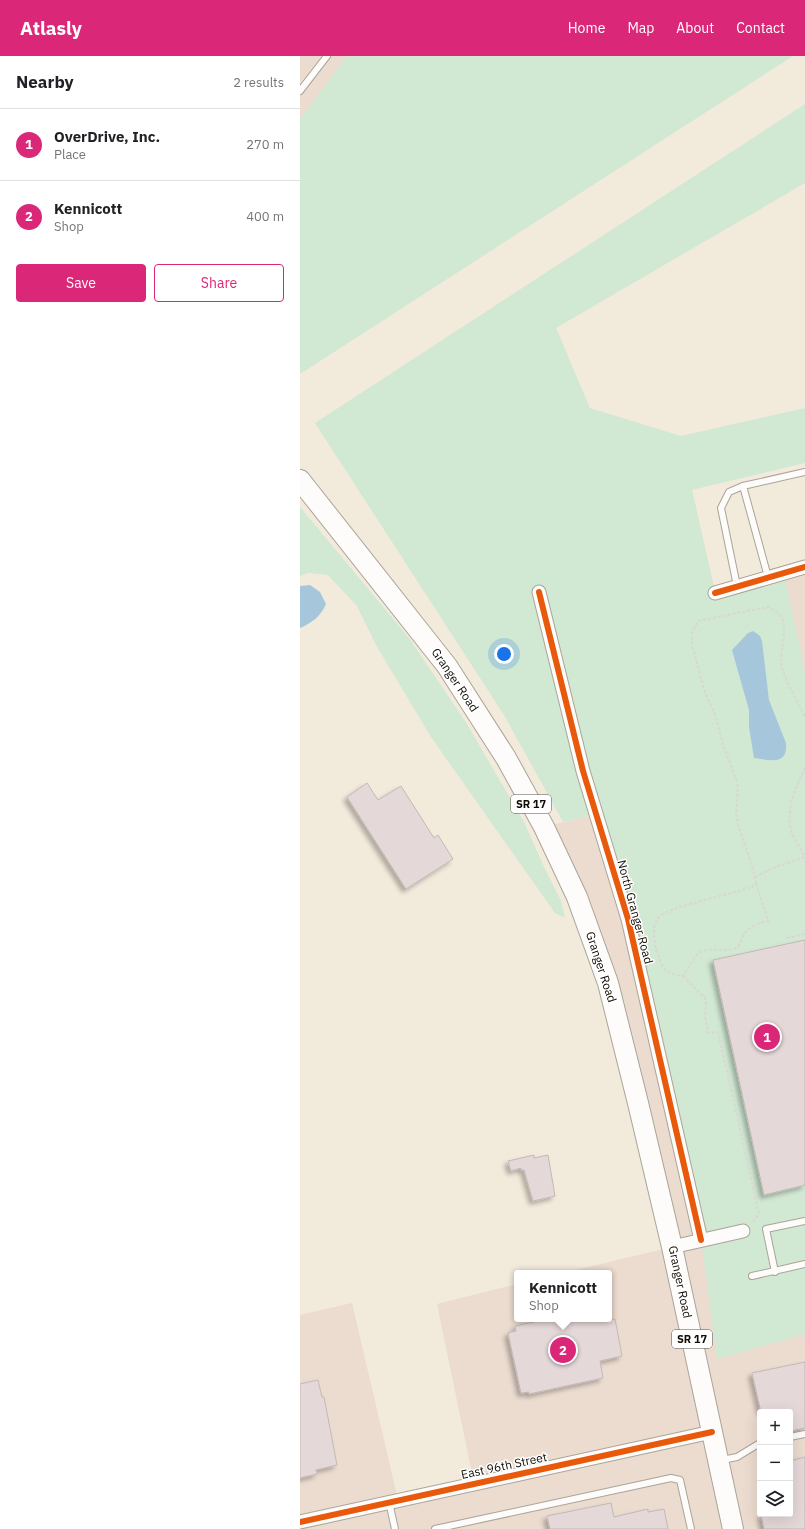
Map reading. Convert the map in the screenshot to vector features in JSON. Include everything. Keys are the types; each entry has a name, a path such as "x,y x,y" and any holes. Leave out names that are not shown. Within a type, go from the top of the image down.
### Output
{"main road":[{"name":"Granger Road","path":"300,480 447,666 506,758 544,827 577,897 608,983 672,1247 733,1529"}],"street":[{"path":"715,592 805,567"},
{"name":"North Granger Road","path":"539,592 583,771 628,919 701,1240"},
{"path":"672,1247 743,1230"},
{"name":"East 96th Street","path":"300,1522 712,1432"}],"lane":[{"path":"300,91 327,56"},
{"path":"737,586 721,508 730,492 743,486 805,472"},
{"path":"743,486 768,577"},
{"path":"775,1272 766,1229 805,1221"},
{"path":"752,1276 805,1264"},
{"path":"793,1436 805,1434"},
{"path":"719,1461 737,1457 757,1445"},
{"path":"435,1529 671,1478 680,1480 690,1529"},
{"path":"389,1502 395,1529"}],"path":[{"path":"769,923 738,825 736,813 738,793 737,782 706,693 692,644 692,633 698,621 768,607 775,611 782,618 784,625 781,661 783,671 805,717"},
{"path":"755,876 805,857 793,835 789,818 797,784 805,768"},
{"path":"743,1230 759,1214 718,1032 708,1033 704,998 683,976 672,974 663,969 653,940 657,919 661,915 680,907 752,888 756,882"},
{"path":"683,976 697,954 716,948 734,949 739,946 744,933 755,924 769,920"},
{"path":"787,938 805,934"}],"shaded area":[{"path":"300,56 347,56 300,119"},
{"path":"694,500 715,592 805,567 805,1529 300,1529 300,1315 352,1303 398,1500 474,1483 437,1304 514,1285 514,1322 612,1322 612,1270 576,1270 672,1247 638,1103 544,827 596,814"}],"green space":[{"path":"347,56 793,56 300,374 300,119"},
{"path":"805,104 805,183 556,328 590,408 681,436 805,408 805,463 692,490 715,592 784,572 805,673 805,1334 717,1359 701,1240 596,814 563,822 504,715 315,423"},
{"path":"300,507 409,638 467,724 524,822 561,901 565,918 555,913 431,737 376,645 357,606 328,575 308,573 300,576"}],"water":[{"path":"310,585 320,592 326,604 316,619 300,628 300,586"},
{"path":"753,631 760,636 762,641 769,700 786,743 784,755 776,760 754,758 749,727 749,710 732,650 748,633"}],"building":[{"path":"367,783 378,800 401,786 434,838 438,835 453,859 406,889 347,797"},
{"path":"805,940 805,1185 764,1195 713,960"},
{"path":"534,1155 534,1158 548,1155 555,1196 533,1201 524,1170 521,1170 521,1168 511,1171 508,1161"},
{"path":"612,1319 615,1319 622,1356 600,1361 603,1378 529,1394 529,1392 521,1393 508,1333 516,1331 515,1326 533,1322 612,1322"},
{"path":"805,1362 805,1428 793,1430 793,1409 760,1409 752,1373"},
{"path":"318,1380 322,1397 324,1397 337,1465 316,1470 317,1474 300,1478 300,1384"},
{"path":"805,1457 805,1529 764,1529 762,1517 793,1517 793,1460"},
{"path":"611,1503 614,1517 648,1509 648,1512 664,1509 668,1529 550,1529 547,1516"}],"cycle path":[{"path":"715,593 805,567"},
{"path":"539,592 583,771 628,919 701,1240"},
{"path":"300,1522 712,1432"}],"place":[{"name":"OverDrive, Inc.","path":"767,1037"},
{"name":"Kennicott","path":"563,1350"}]}
